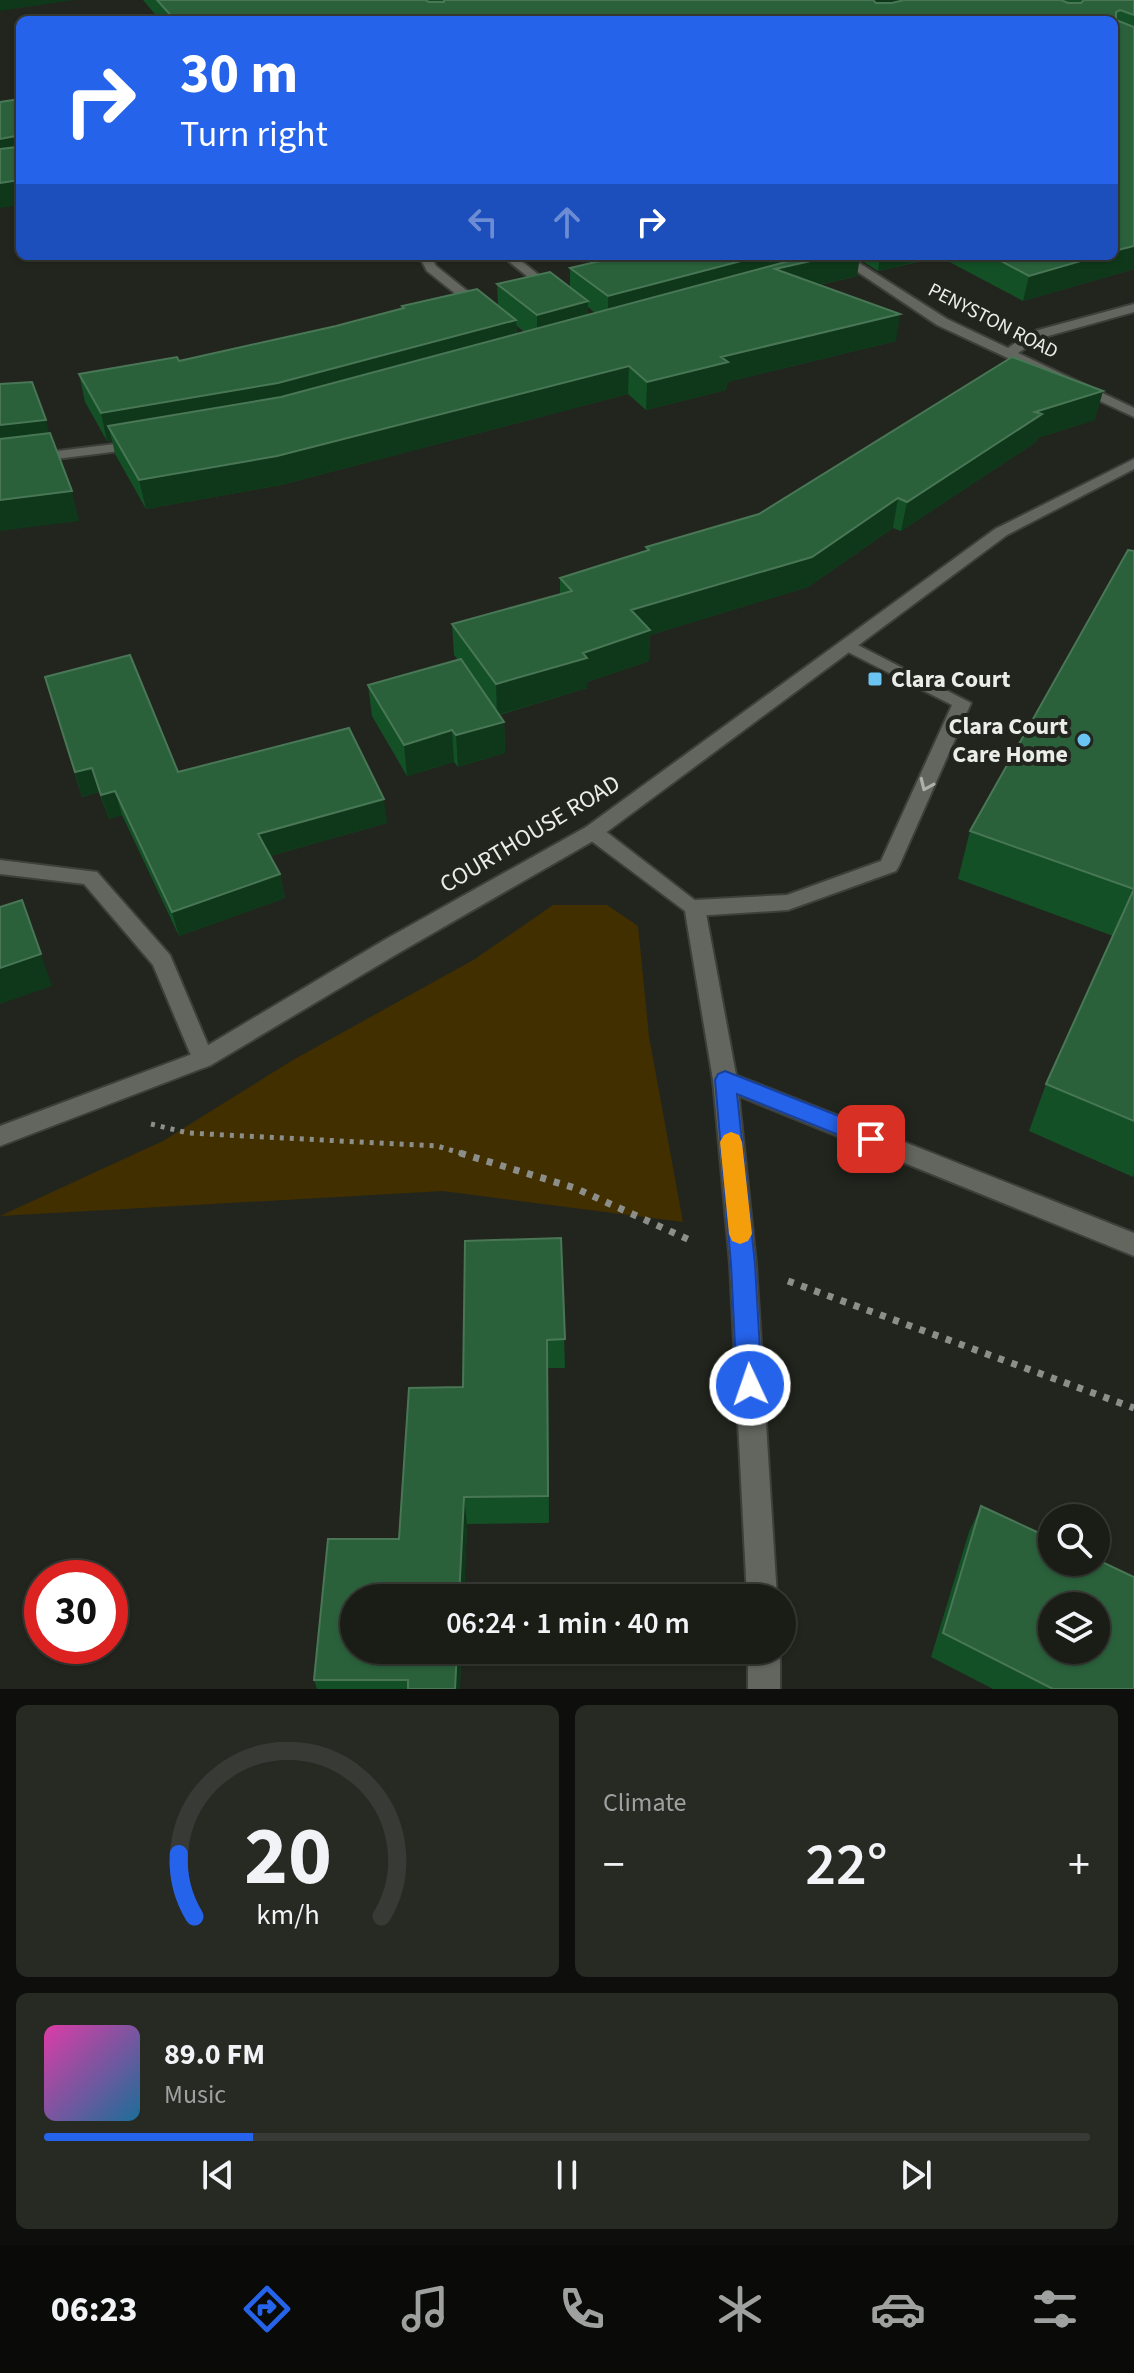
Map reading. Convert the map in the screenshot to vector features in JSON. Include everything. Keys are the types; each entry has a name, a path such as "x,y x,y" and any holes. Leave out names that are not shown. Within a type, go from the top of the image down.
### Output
{"street":[{"path":"427,260 431,268 488,314"},
{"path":"513,260 568,303"},
{"name":"PENYSTON ROAD","path":"841,262 942,322 1134,413"},
{"path":"1009,353 1036,335 1134,308"},
{"path":"0,462 147,443"},
{"name":"COURTHOUSE ROAD","path":"0,1136 203,1059 394,945 593,832 1001,532 1134,463"},
{"path":"593,832 695,908 788,902 889,866 962,703 848,645"},
{"path":"0,867 90,877 162,961 203,1059"},
{"path":"695,908 725,1080 743,1264 761,1584"},
{"path":"725,1080 1134,1245"},
{"path":"764,1664 764,1689"}],"path":[{"path":"76,1107 188,1133 437,1146 575,1188 743,1264 1134,1408"}],"shaded area":[{"path":"553,905 607,905 638,926 649,1037 683,1222 443,1191 0,1216 163,1141 293,1060 475,959"}],"building":[{"path":"157,0 873,0 876,3 892,3 904,0 1061,0 1081,3 1084,0 1134,0 1134,15 1120,10 1116,16 171,16"},
{"path":"1118,21 1134,27 1134,246 1118,250"},
{"path":"16,100 16,136 0,139 0,102"},
{"path":"16,147 16,181 0,183 0,149"},
{"path":"604,260 745,260 608,296 570,268"},
{"path":"793,260 815,260 775,269 900,314 721,357 728,362 647,382 629,366 277,456 139,480 108,426 281,397"},
{"path":"999,260 1084,260 1029,276"},
{"path":"550,272 588,301 537,315 497,284"},
{"path":"477,289 516,320 278,383 101,413 79,374 177,357 179,361 336,326 404,308 402,306"},
{"path":"1012,357 1103,391 1035,412 1042,414 907,502 898,498 812,557 631,610 650,630 583,653 587,658 496,684 452,624 572,591 560,578 649,550 646,547 759,514"},
{"path":"32,382 46,420 0,425 0,384"},
{"path":"50,433 72,491 0,500 0,439"},
{"name":"Clara Court Care Home","path":"1128,550 1134,551 1134,889 970,831"},
{"path":"130,655 178,772 349,728 384,799 258,834 280,874 172,912 115,791 101,795 92,768 75,772 45,677"},
{"path":"461,659 504,722 456,735 452,730 404,745 368,685"},
{"path":"1134,889 1134,1121 1046,1084"},
{"path":"22,900 41,954 0,968 0,907"},
{"path":"561,1238 565,1339 547,1340 548,1496 464,1497 460,1584 340,1584 340,1664 456,1664 455,1689 408,1689 408,1680 314,1680 328,1539 399,1539 409,1388 463,1387 465,1241"},
{"path":"981,1506 1038,1532 1038,1576 1110,1576 1110,1566 1134,1577 1134,1689 1053,1689 943,1633"}],"slow traffic":[{"path":"731,1142 740,1234"}],"place":[{"name":"Clara Court","path":"875,679"},
{"name":"Clara Court Care Home","path":"1084,740"}],"route":[{"path":"750,1385 743,1264 725,1080 871,1139"}]}
